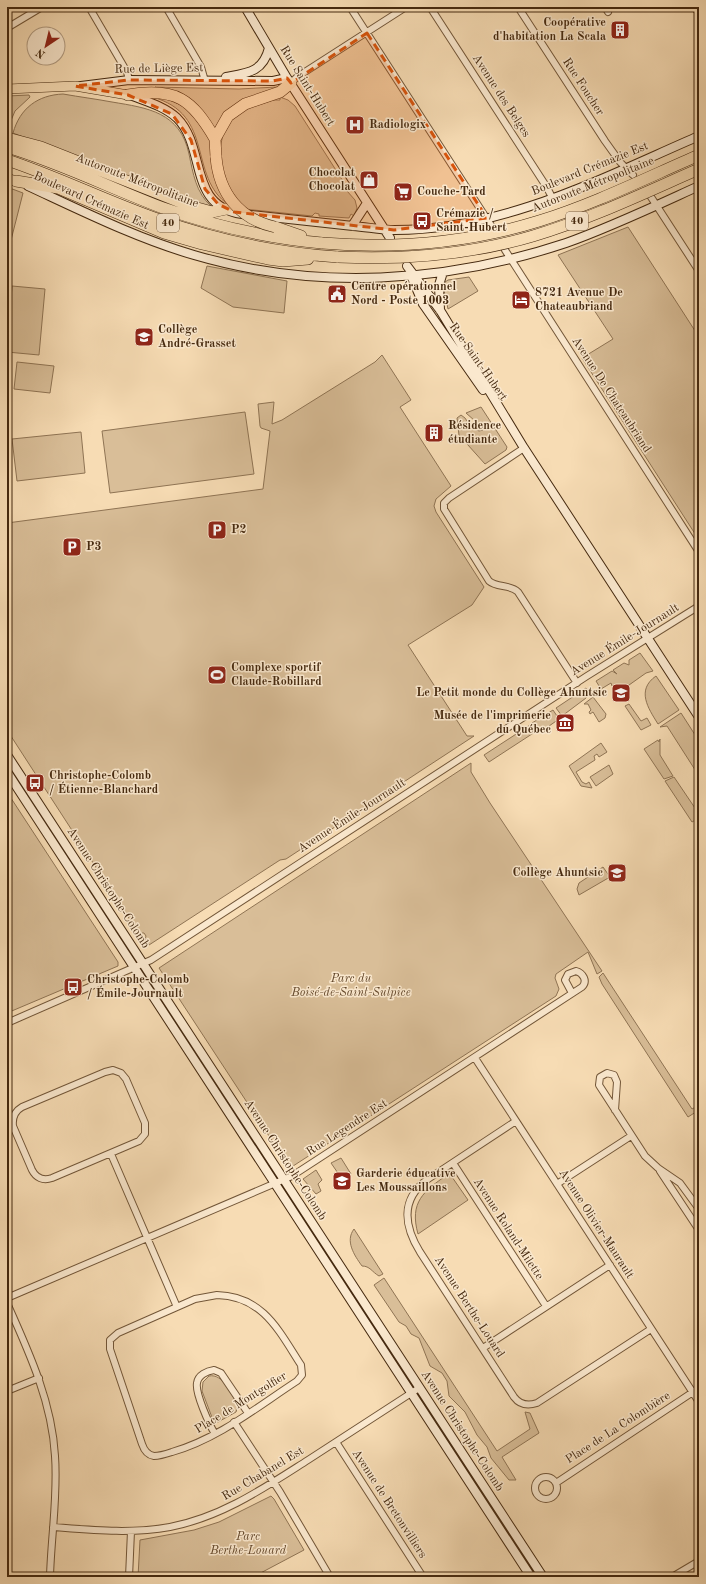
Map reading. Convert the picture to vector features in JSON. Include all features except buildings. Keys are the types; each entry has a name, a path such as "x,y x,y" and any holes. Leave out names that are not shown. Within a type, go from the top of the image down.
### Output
{"highway":[{"path":"216,139 224,122 239,108 261,97 280,92 289,81"},
{"path":"128,95 149,91 167,93 179,98 198,112 216,139 219,176 225,191 239,210 250,218 261,223 322,243"},
{"path":"7,138 41,147 190,206 212,212 226,209"},
{"name":"Autoroute Métropolitaine","path":"7,147 80,173 162,207 203,221 256,233 322,243 411,245 453,241 494,233 563,213 699,155"},
{"name":"40","path":"7,160 65,181 142,213 181,227 263,248 338,257 390,258 421,257 464,252 504,244 577,222 699,169"},
{"path":"11,179 58,188 128,218 184,239 256,257 283,261 338,257"}],"main road":[{"name":"Rue Saint-Hubert","path":"245,7 289,81 390,238"},
{"path":"696,7 699,12"},
{"path":"205,80 252,71 265,61 269,48"},
{"name":"Rue de Liège Est","path":"7,89 75,86 129,80 289,81"},
{"name":"Boulevard Crémazie Est","path":"75,86 128,95 164,109 180,122 191,140 205,190 215,202 226,209 242,214 384,230 425,228 487,218 553,199 699,136"},
{"name":"Boulevard Crémazie Est","path":"11,179 134,234 210,259 261,270 311,276 376,279 443,272 511,259 585,236 699,186"},
{"path":"352,226 367,203"},
{"path":"440,310 439,285 443,272"},
{"name":"Rue Saint-Hubert","path":"413,276 440,310 522,445 699,717"},
{"name":"Rue Saint-Hubert","path":"413,276 423,304 522,445"},
{"name":"Avenue Christophe-Colomb","path":"7,755 543,1577"},
{"name":"Avenue Christophe-Colomb","path":"8,778 275,1183 531,1577"}],"street":[{"path":"7,28 42,7"},
{"path":"89,7 127,72 129,80"},
{"path":"166,7 201,67 205,80"},
{"path":"350,7 492,227"},
{"path":"289,81 406,7"},
{"name":"Avenue des Belges","path":"430,7 553,199"},
{"name":"Rue Foucher","path":"518,7 605,141 633,175"},
{"path":"651,197 699,270"},
{"name":"Avenue De Chateaubriand","path":"505,250 699,552"},
{"path":"522,445 449,498 444,503 444,509 489,581 495,585 513,588 518,592 577,683"},
{"name":"Avenue Émile-Journault","path":"7,1023 143,964 577,683 699,606"},
{"path":"8,778 19,774"},
{"name":"Rue Legendre Est","path":"7,1298 284,1180 299,1172 572,993"},
{"name":"Avenue Olivier-Maurault","path":"475,1058 699,1402"},
{"path":"105,1072 118,1072 126,1078 145,1123 146,1130 144,1136 139,1141 111,1154 52,1178 40,1178 32,1170 14,1128 14,1116 22,1107 105,1072"},
{"path":"615,1110 617,1080 614,1075 608,1073 600,1077 598,1084 645,1156 658,1168 680,1183 699,1209"},
{"name":"Avenue Berthe-Louard","path":"516,1121 425,1182 417,1190 408,1208 407,1223 412,1238 420,1252 516,1399 523,1404 531,1405 538,1402 651,1329"},
{"path":"557,1184 632,1136"},
{"path":"111,1154 177,1307"},
{"name":"Avenue Roland-Milette","path":"453,1163 546,1306"},
{"path":"658,1168 699,1230"},
{"path":"483,1348 610,1265"},
{"name":"Place de Montgolfier","path":"206,1296 233,1297 258,1308 270,1318 277,1328 301,1365 302,1375 297,1381 215,1434 198,1443 166,1454 154,1456 146,1452 110,1349 110,1340 116,1334 177,1307 206,1296"},
{"path":"7,1303 39,1378 49,1413 55,1450 50,1577"},
{"path":"215,1434 209,1422 197,1387 197,1381 202,1374 214,1370 221,1373 248,1413"},
{"path":"7,1391 39,1378"},
{"name":"Rue Chabanel Est","path":"53,1527 131,1531 170,1527 208,1516 238,1504 274,1483 419,1388"},
{"name":"Place de La Colombière","path":"556,1483 699,1388"},
{"path":"234,1422 274,1483 330,1577"},
{"name":"Avenue de Bretonvilliers","path":"336,1442 423,1577"},
{"path":"129,1577 131,1531"},
{"path":"672,1577 699,1561"},
{"path":"695,1577 699,1575"}],"highlighted area":[{"path":"367,33 487,218 394,230 234,212 218,204 205,189 191,140 172,114 128,95 75,86 129,80 273,81 287,78 291,83"}],"green space":[{"path":"155,87 239,89 277,87 214,128 205,114 191,100"},
{"path":"63,94 138,107 161,114 178,129 185,140 199,189 206,201 211,206 201,206 13,133 20,116 31,104 46,97"},
{"path":"29,95 30,97 15,111 7,130 9,115 7,96"},
{"path":"160,96 188,108 208,135 229,205 216,193 208,179 199,147 193,131 185,117 172,105 152,97"},
{"path":"280,97 288,100 295,106 348,189 347,191 355,200 357,208 354,216 351,214 349,218 319,216 319,214 315,213 312,216 244,209 240,205 223,177 220,149 223,134 229,122 243,110 273,100 280,100"},
{"path":"7,187 23,193 9,248 7,248"},
{"path":"628,227 699,337 699,540 582,358 613,339 558,255"},
{"path":"207,266 287,281 284,313 233,307 201,288"},
{"path":"469,277 478,291 448,309 444,290 445,282 448,280"},
{"path":"12,286 45,289 39,355 7,352"},
{"name":"Complexe sportif Claude-Robillard","path":"382,355 411,400 400,407 451,486 436,499 434,506 436,512 484,587 472,605 408,645 467,736 474,736 286,859 280,860 149,945 145,939 146,936 144,933 139,933 134,926 7,730 7,523 263,489 270,431 261,428 260,426 258,404 274,402 272,424 282,420 375,362"},
{"path":"17,362 54,366 50,393 14,389"},
{"path":"481,407 507,447 506,450 485,464 459,435 457,418 461,415 471,427 479,431 483,430 483,428 466,413"},
{"path":"245,412 254,474 110,493 102,431"},
{"path":"81,432 85,473 17,481 12,439"},
{"path":"640,653 653,671 646,673 622,690 620,688 618,690 615,685 612,686 611,683 601,689 596,681 612,671 617,674 613,670 624,663 629,665 629,660"},
{"path":"656,676 679,710 658,724 648,705 645,693 646,687"},
{"path":"586,688 590,694 562,716 556,708"},
{"path":"593,697 606,714 605,718 599,722 593,712 590,714 589,712 591,710 588,704 584,704"},
{"path":"629,704 641,721 647,718 651,725 641,730 625,706"},
{"path":"553,710 559,719 542,731 540,728 537,730 532,723"},
{"path":"681,713 699,741 699,776 667,726 660,727"},
{"path":"530,725 535,732 489,762 484,755"},
{"path":"660,739 660,755 673,776 664,779 644,749 658,740 659,742"},
{"path":"601,743 607,752 599,757 597,754 594,756 595,760 576,772 582,782 586,784 589,782 592,788 581,786 569,766"},
{"name":"Parc du Boisé-de-Saint-Sulpice","path":"471,763 471,772 490,803 602,971 597,974 588,952 556,974 555,978 559,989 556,996 290,1168 159,968"},
{"path":"609,765 613,774 596,786 590,777"},
{"path":"674,777 697,811 699,810 699,818 692,822 665,781"},
{"path":"7,792 118,962 118,966 7,1013"},
{"path":"603,867 610,877 579,895 577,889 579,883"},
{"path":"603,973 692,1109 699,1105 699,1110 688,1117 602,984 599,977"},
{"path":"341,1158 351,1174 342,1179 331,1163"},
{"path":"316,1170 322,1180 318,1184 321,1191 316,1194 303,1179"},
{"path":"447,1175 452,1177 468,1200 418,1234 416,1214 417,1205 420,1198 432,1186"},
{"path":"354,1229 383,1274 379,1276 369,1268 362,1266 359,1262 350,1243 351,1234"},
{"path":"384,1278 497,1451 530,1429 525,1412 530,1413 539,1433 502,1457 516,1480 509,1480 491,1458 487,1447 477,1435 465,1412 449,1396 447,1381 442,1373 430,1366 419,1338 411,1334 406,1326 399,1322 374,1285"},
{"path":"209,1376 214,1376 223,1381 238,1406 236,1412 218,1422 213,1420 202,1391 203,1382"},
{"name":"Parc Berthe-Louard","path":"271,1496 304,1550 253,1577 138,1577 140,1540 194,1530 219,1522"}],"place":[{"name":"Coopérative d'habitation La Scala","path":"620,30"},
{"name":"Radiologix","path":"355,125"},
{"name":"Chocolat Chocolat","path":"369,180"},
{"name":"Couche-Tard","path":"403,192"},
{"name":"Crémazie / Saint-Hubert","path":"422,221"},
{"name":"Centre opérationnel Nord - Poste 1003","path":"337,294"},
{"name":"8721 Avenue De Chateaubriand","path":"521,300"},
{"name":"Collège André-Grasset","path":"144,337"},
{"name":"Résidence étudiante","path":"434,433"},
{"name":"P2","path":"217,530"},
{"name":"P3","path":"72,547"},
{"name":"Complexe sportif Claude-Robillard","path":"217,675"},
{"name":"Le Petit monde du Collège Ahuntsic","path":"621,693"},
{"name":"Musée de l'imprimerie du Québec","path":"565,723"},
{"name":"Christophe-Colomb / Étienne-Blanchard","path":"35,783"},
{"name":"Collège Ahuntsic","path":"617,873"},
{"name":"Christophe-Colomb / Émile-Journault","path":"73,987"},
{"name":"Garderie éducative Les Moussaillons","path":"342,1181"}]}
